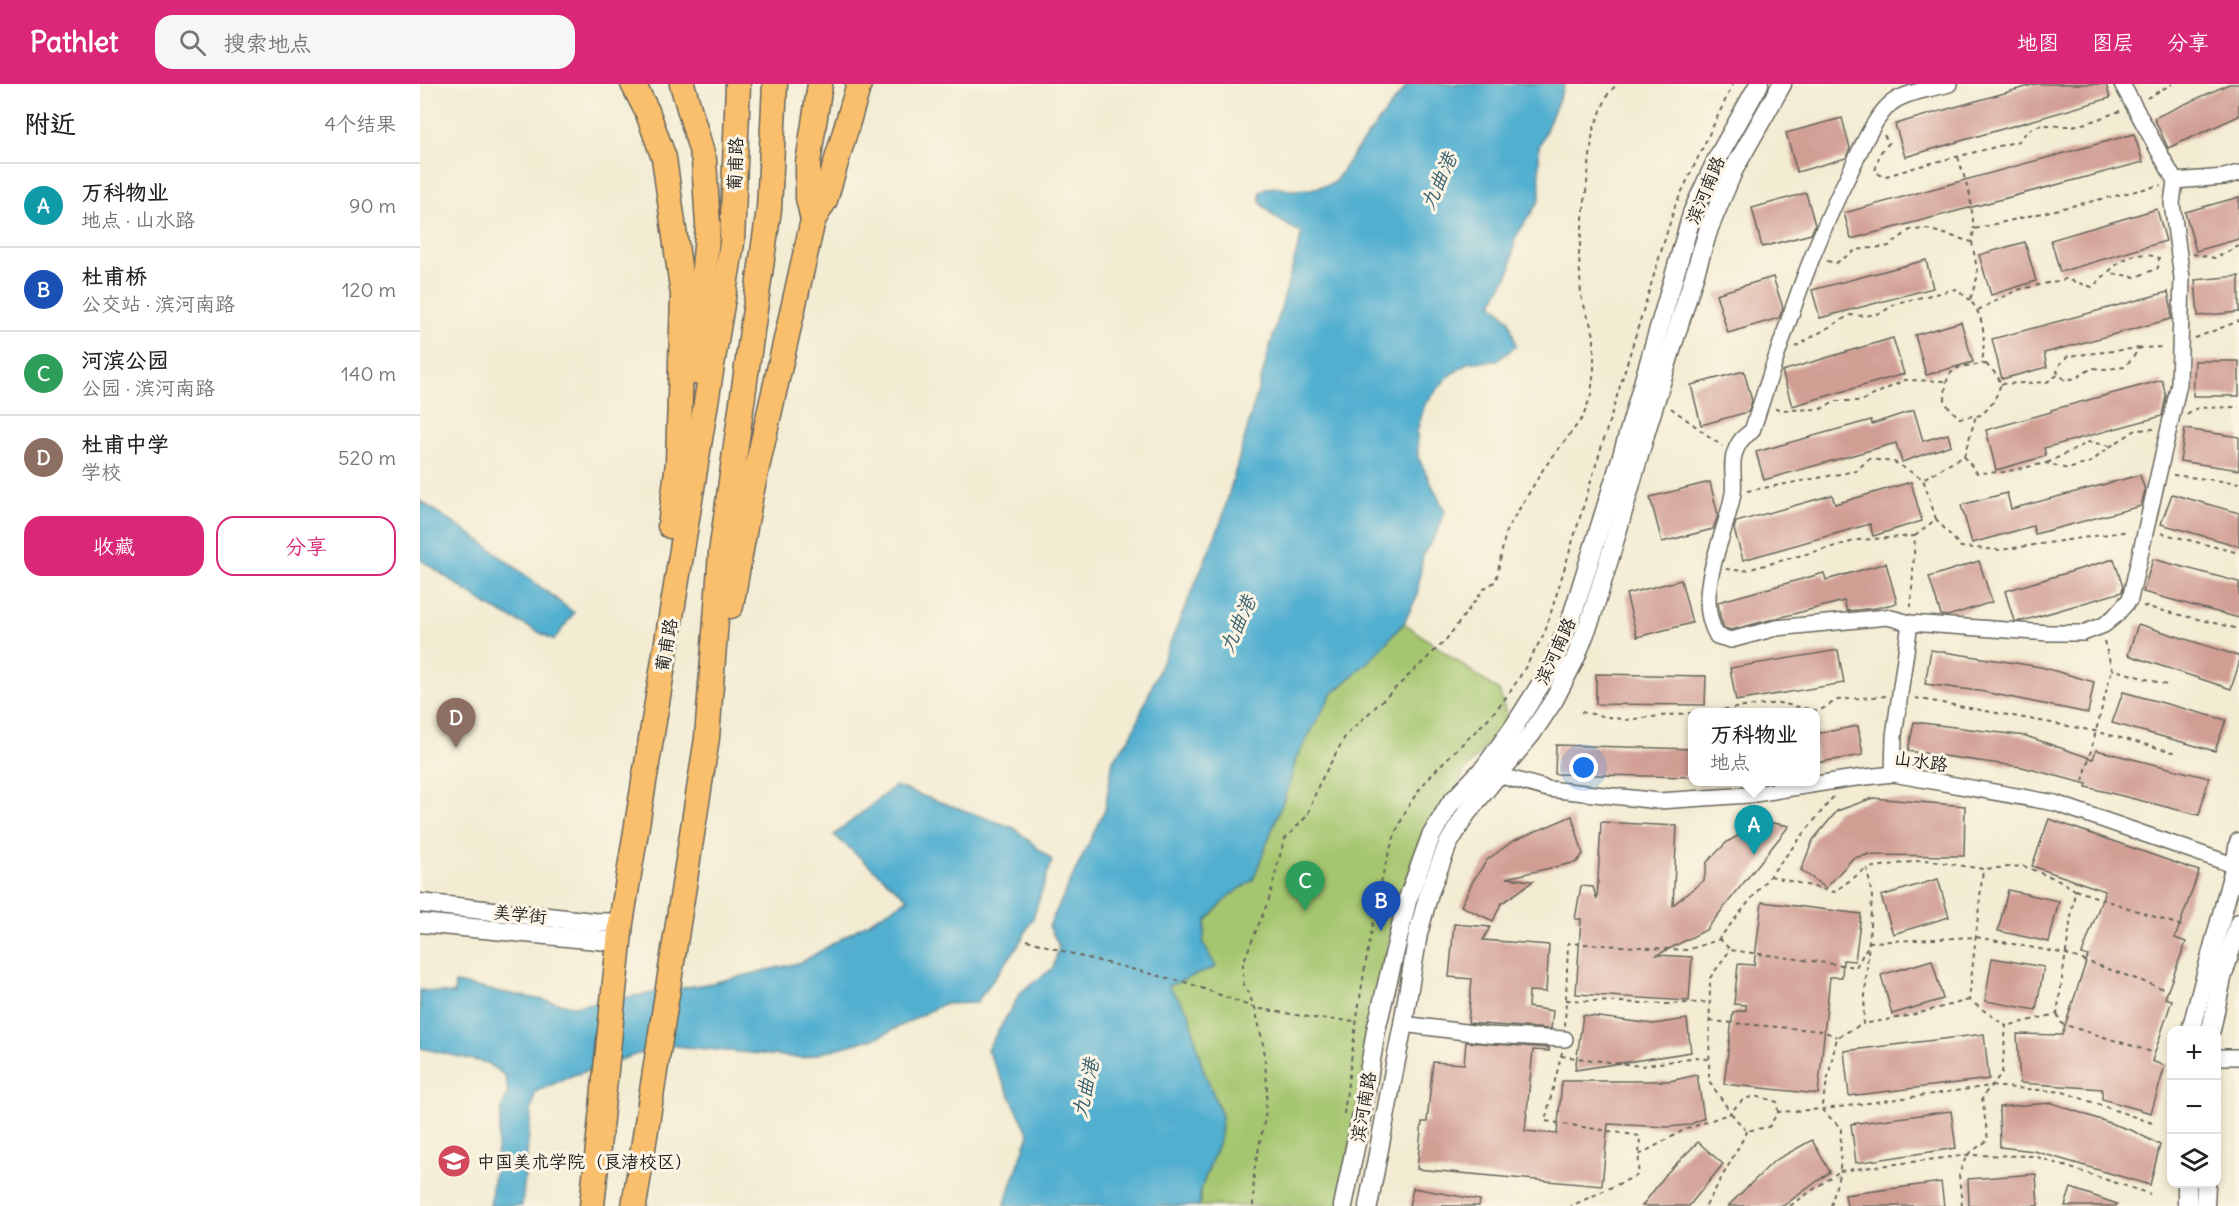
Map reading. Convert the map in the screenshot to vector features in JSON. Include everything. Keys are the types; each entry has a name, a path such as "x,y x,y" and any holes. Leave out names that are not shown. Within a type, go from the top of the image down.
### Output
{"main road":[{"path":"633,84 647,111 664,158 681,284 678,463"},
{"path":"633,837 678,463 697,358 708,226 704,160 682,84"},
{"name":"葡甫路","path":"592,1206 619,933 732,243 738,84"},
{"name":"葡甫路","path":"634,1206 707,738 722,553 769,209 775,84"},
{"path":"813,220 808,198 808,163 820,84"},
{"path":"707,738 751,494 813,220 825,200 859,84"}],"street":[{"name":"滨河南路","path":"1343,1206 1364,1109 1376,1030 1407,901 1431,836 1450,804 1492,771 1515,725 1551,668 1573,613 1615,478 1693,211 1717,159 1759,84"},
{"path":"1368,1206 1418,934 1429,893 1448,844 1492,771 1532,733 1554,700 1575,659 1608,564 1656,396 1719,201 1734,169 1782,84"},
{"path":"1948,84 1902,97 1887,107 1840,190 1802,278 1752,431 1740,439 1733,455 1733,494 1709,587 1708,606 1712,627 1717,636 1731,640 1776,628 1887,617 1910,623 2065,634 2083,633 2100,627 2115,616 2127,602 2179,384 2182,278 2172,203 2175,181 2122,84"},
{"path":"2175,181 2224,177 2239,173"},
{"path":"1893,774 1894,736 1910,623"},
{"name":"山水路","path":"1492,771 1548,789 1659,801 1749,795 1805,786"},
{"name":"山水路","path":"1820,784 1893,774 2055,803 2237,866"},
{"path":"2192,1026 2237,866 2239,842"},
{"name":"美学街","path":"420,903 593,922 619,933"},
{"name":"美学街","path":"420,923 619,933"},
{"path":"2212,1026 2222,978 2239,923"},
{"path":"1403,1024 1488,1035 1565,1039"},
{"path":"2221,1057 2239,1057"},
{"path":"2187,1188 2187,1206"},
{"path":"2205,1206 2206,1188"}],"path":[{"path":"1254,1206 1254,1171 1265,1118 1267,1087 1264,1048 1255,1008 1243,982 1243,963 1269,899 1284,840 1307,816 1319,784 1346,735 1445,641 1484,588 1496,581 1506,531 1544,468 1583,417 1591,395 1594,368 1594,335 1581,296 1579,254 1585,186 1593,130 1608,94 1617,84"},
{"path":"1343,1120 1356,1021 1382,876 1393,840 1413,799 1437,769 1499,707 1518,681 1545,632 1675,206 1733,84"},
{"path":"1876,123 1889,143 1880,153 1875,171 1883,177 2019,141 2026,132 2038,125 2070,126 2134,106 2172,84"},
{"path":"1958,157 1970,195 1974,229 1972,242 1978,275 1970,300"},
{"path":"1974,229 2175,181"},
{"path":"1811,258 1836,263 1856,250 1889,246 1910,230 1927,229 1972,242"},
{"path":"2178,250 2215,258 2239,246"},
{"path":"1978,310 2017,291 2066,279 2092,286 2130,255 2146,253 2159,258 2158,268 2136,277 2110,273"},
{"path":"1776,357 1850,315 1865,316 1881,313 1897,303 1956,289 1978,310 1984,343 1982,364"},
{"path":"2140,348 2126,367 2092,368 2076,378 2065,380 2057,372 2060,364 2068,356 2140,348 2180,345 2239,321"},
{"path":"1982,364 1986,364 1997,375 2001,384 1994,402 1982,415 1959,418 1945,403 1945,381 1954,369 1982,364"},
{"path":"2001,384 2047,382 2059,374"},
{"path":"1760,407 1788,411 1821,409 1837,401 1861,401 1905,380 1945,381"},
{"path":"1656,396 1733,455"},
{"path":"2182,418 2197,408 2239,407"},
{"path":"1923,479 1964,456 1976,416"},
{"path":"2046,463 2068,469 2091,462 2136,430 2156,428"},
{"path":"1964,456 1977,473 2004,472 2046,463 2089,442 2111,446"},
{"path":"1733,494 1856,471 1869,459 1894,462 1923,479 1936,519 1961,547 2000,550 2146,529 2239,553"},
{"path":"2158,473 2239,483"},
{"path":"1714,567 1743,571 1858,540 1915,536 1936,519"},
{"path":"1910,623 1915,536"},
{"path":"2127,602 2239,629"},
{"path":"2082,781 2112,669 2100,627"},
{"path":"2112,669 2170,686"},
{"path":"1820,710 1837,700 1899,695 2095,731 2176,753"},
{"path":"1734,708 1779,703 1804,708"},
{"path":"1581,712 1626,720 1688,713"},
{"path":"1571,1206 1638,1175 1640,1136 1545,1121 1565,1039 1568,943 1687,950 1719,939 1848,779"},
{"path":"1770,876 1834,892 1867,868 1926,860 1983,869 2023,866 2059,880 2075,890 2182,926"},
{"path":"1863,1024 1872,897 1867,868"},
{"path":"1969,1000 1983,869"},
{"path":"2075,890 2057,1014 2062,1023 2152,1052"},
{"path":"1870,942 1976,938 2066,954 2167,990"},
{"path":"1719,939 1732,951"},
{"path":"1027,940 1079,956 1188,983 1255,1008 1321,1019 1356,1021 1376,1030"},
{"path":"1639,1155 1684,1130 1731,1113 1740,1101 1755,1095 1777,1102 1778,1112 1769,1127 1746,1131 1731,1113 1709,1081 1710,978 1730,950 1856,967 1870,942"},
{"path":"1566,1000 1668,1004 1710,1002"},
{"path":"1710,1021 1822,1031 1837,1037 1863,1024 1908,1016 1969,1000 2006,1026 2057,1014"},
{"path":"1962,1206 1959,1174 1967,1155 1988,1140 1982,1097 2002,1073 2006,1026"},
{"path":"1821,1109 1837,1037"},
{"path":"1561,1056 1641,1066 1697,1057 1710,1060"},
{"path":"1778,1112 1821,1109 1991,1086 2063,1092 2152,1122"},
{"path":"1821,1109 1841,1128 1840,1171 1831,1206"},
{"path":"1706,1206 1748,1130"},
{"path":"1790,1206 1840,1171 1967,1155 2034,1156 2150,1194"}],"green space":[{"path":"1404,623 1499,691 1508,720 1466,769 1396,901 1339,1206 1199,1206 1201,1189 1219,1141 1222,1116 1202,1066 1189,1012 1167,986 1216,967 1203,943 1206,921 1228,897 1253,880 1288,788 1296,759 1331,695 1370,660"}],"water":[{"name":"九曲港","path":"1408,84 1565,84 1539,147 1540,199 1515,238 1510,271 1492,303 1509,320 1516,346 1497,361 1469,362 1446,379 1425,404 1417,431 1418,457 1445,511 1439,529 1423,555 1417,596 1404,623 1370,660 1331,695 1296,759 1288,788 1253,880 1228,897 1206,921 1203,943 1216,967 1168,986 1189,1012 1202,1066 1222,1116 1219,1141 1201,1189 1199,1206 1004,1206 1029,1134 987,1050 1021,992 1053,968 1059,946 1049,926 1105,809 1113,760 1131,736 1221,522 1302,233 1274,216 1260,201 1260,192 1266,188 1311,189 1334,183 1357,149"},
{"path":"420,501 478,539 574,613 554,640 490,607 420,559"},
{"path":"895,786 1014,828 1052,860 1033,918 1018,946 976,1003 943,1004 879,1037 803,1058 665,1045 571,1076 535,1092 522,1206 490,1206 502,1108 508,1092 505,1076 487,1063 420,1048 420,990 454,994 455,983 574,1006 712,983 802,962 908,899 834,835"}],"building":[{"path":"2036,84 2106,84 2110,98 1905,157 1895,124"},
{"path":"2229,84 2239,84 2239,116 2168,148 2154,118"},
{"path":"1842,118 1850,148 1846,158 1797,172 1786,133"},
{"path":"2134,134 2143,162 1851,239 1844,213"},
{"path":"1806,193 1815,225 1811,234 1762,247 1752,208"},
{"path":"2239,197 2239,239 2196,251 2185,212"},
{"path":"2157,209 2166,241 2060,272 2051,240"},
{"path":"2025,242 2036,281 1991,295 1979,255"},
{"path":"1926,260 1933,288 1820,318 1812,290"},
{"path":"2239,276 2239,312 2198,316 2195,280"},
{"path":"1773,277 1783,308 1779,318 1728,333 1716,294"},
{"path":"2168,292 2171,319 2044,353 2047,367 2002,379 1992,339"},
{"path":"1961,322 1973,362 1926,375 1915,335"},
{"path":"1893,338 1904,374 1792,406 1782,371"},
{"path":"2195,361 2239,361 2239,396 2193,396"},
{"path":"1744,371 1752,401 1748,412 1701,425 1691,385"},
{"path":"2162,380 2166,396 2162,416 2044,448 2046,456 1996,470 1986,430"},
{"path":"1914,410 1923,441 1948,434 1951,445 1902,462 1896,443 1764,480 1756,452 1871,420 1872,424"},
{"path":"2185,429 2239,437 2239,470 2180,461"},
{"path":"2140,475 2145,490 2141,506 2035,534 2033,526 1972,543 1961,505 2007,493 2011,509"},
{"path":"1710,482 1718,515 1713,529 1662,542 1650,497"},
{"path":"1911,482 1922,521 1873,536 1870,524 1743,560 1734,529 1736,522 1832,495 1835,504"},
{"path":"2172,494 2239,513 2239,546 2161,524"},
{"path":"2114,559 2123,587 2122,592 2022,621 2014,621 2005,591"},
{"path":"2153,559 2239,582 2239,618 2143,592"},
{"path":"1979,561 1992,602 1948,616 1941,615 1929,577"},
{"path":"1886,563 1897,603 1847,611 1844,601 1731,630 1724,628 1720,617 1718,602 1824,573 1826,580"},
{"path":"1681,580 1692,623 1637,637 1626,594"},
{"path":"2138,624 2239,656 2239,664 2231,689 2128,655"},
{"path":"1838,650 1844,683 1736,701 1730,668"},
{"path":"1931,650 2041,667 2094,682 2088,713 1979,691 1925,684"},
{"path":"1596,674 1706,676 1705,705 1596,704"},
{"path":"2123,692 2226,720 2215,751 2112,723"},
{"path":"1914,722 2026,736 2093,759 2096,750 2209,778 2199,815 2086,787 2087,784 2022,767 1908,751"},
{"path":"1858,726 1863,755 1820,762 1820,733"},
{"path":"1556,745 1688,749 1688,777 1555,774"},
{"path":"1873,798 1965,806 1964,856 1868,855 1868,853 1853,858 1826,888 1801,870 1813,840 1837,811"},
{"path":"1572,816 1583,854 1577,862 1506,878 1533,881 1501,904 1493,921 1461,906 1473,881 1487,860 1513,841"},
{"path":"2049,819 2199,871 2175,938 2186,942 2165,998 2172,1000 2152,1061 2165,1066 2151,1113 2102,1099 2102,1089 2020,1083 2017,1034 2062,1035 2088,956 2082,954 2105,891 2032,866"},
{"path":"1763,821 1789,826 1706,930 1657,955 1692,957 1689,1001 1576,994 1581,919 1575,919 1581,886 1593,887 1597,900 1601,822 1677,826 1673,905 1704,880 1707,862 1727,842"},
{"path":"1938,879 1949,917 1893,934 1881,896"},
{"path":"2008,890 2059,901 2049,942 1998,931"},
{"path":"1762,902 1861,914 1855,961 1843,960 1842,977 1830,977 1818,1094 1724,1084 1733,1012 1746,1010 1746,1005 1734,1004 1738,964 1754,965"},
{"path":"1454,924 1490,927 1483,940 1549,945 1546,992 1529,991 1528,1007 1553,1011 1551,1029 1468,1023 1472,979 1449,977"},
{"path":"1992,958 2044,967 2036,1010 1985,1001"},
{"path":"1932,960 1943,999 1892,1014 1881,975"},
{"path":"1583,1015 1653,1024 1687,1019 1691,1052 1575,1070"},
{"path":"1984,1034 1989,1079 1849,1096 1844,1051"},
{"path":"1466,1042 1549,1048 1549,1051 1533,1050 1525,1131 1557,1134 1562,1081 1670,1081 1697,1075 1704,1118 1689,1125 1667,1127 1608,1124 1602,1186 1417,1169 1422,1122 1427,1122 1433,1062 1464,1064"},
{"path":"2052,1103 2133,1131 2160,1145 2150,1185 2034,1151 2000,1147 1999,1107"},
{"path":"1951,1111 1956,1148 1856,1163 1851,1124"},
{"path":"1812,1140 1830,1172 1783,1206 1728,1206 1774,1161"},
{"path":"1698,1142 1723,1164 1689,1206 1642,1206 1667,1173"},
{"path":"2036,1174 2038,1206 1969,1206 1968,1179"},
{"path":"1941,1182 1944,1206 1847,1206 1845,1195"},
{"path":"1413,1188 1480,1200 1479,1206 1409,1206"},
{"path":"2071,1188 2117,1204 2116,1206 2065,1206"}],"place":[{"name":"杜甫中学","path":"456,748"},
{"name":"万科物业","path":"1754,855"},
{"name":"河滨公园","path":"1305,911"},
{"name":"杜甫桥","path":"1381,931"},
{"name":"中国美术学院（良渚校区）","path":"454,1161"}]}
